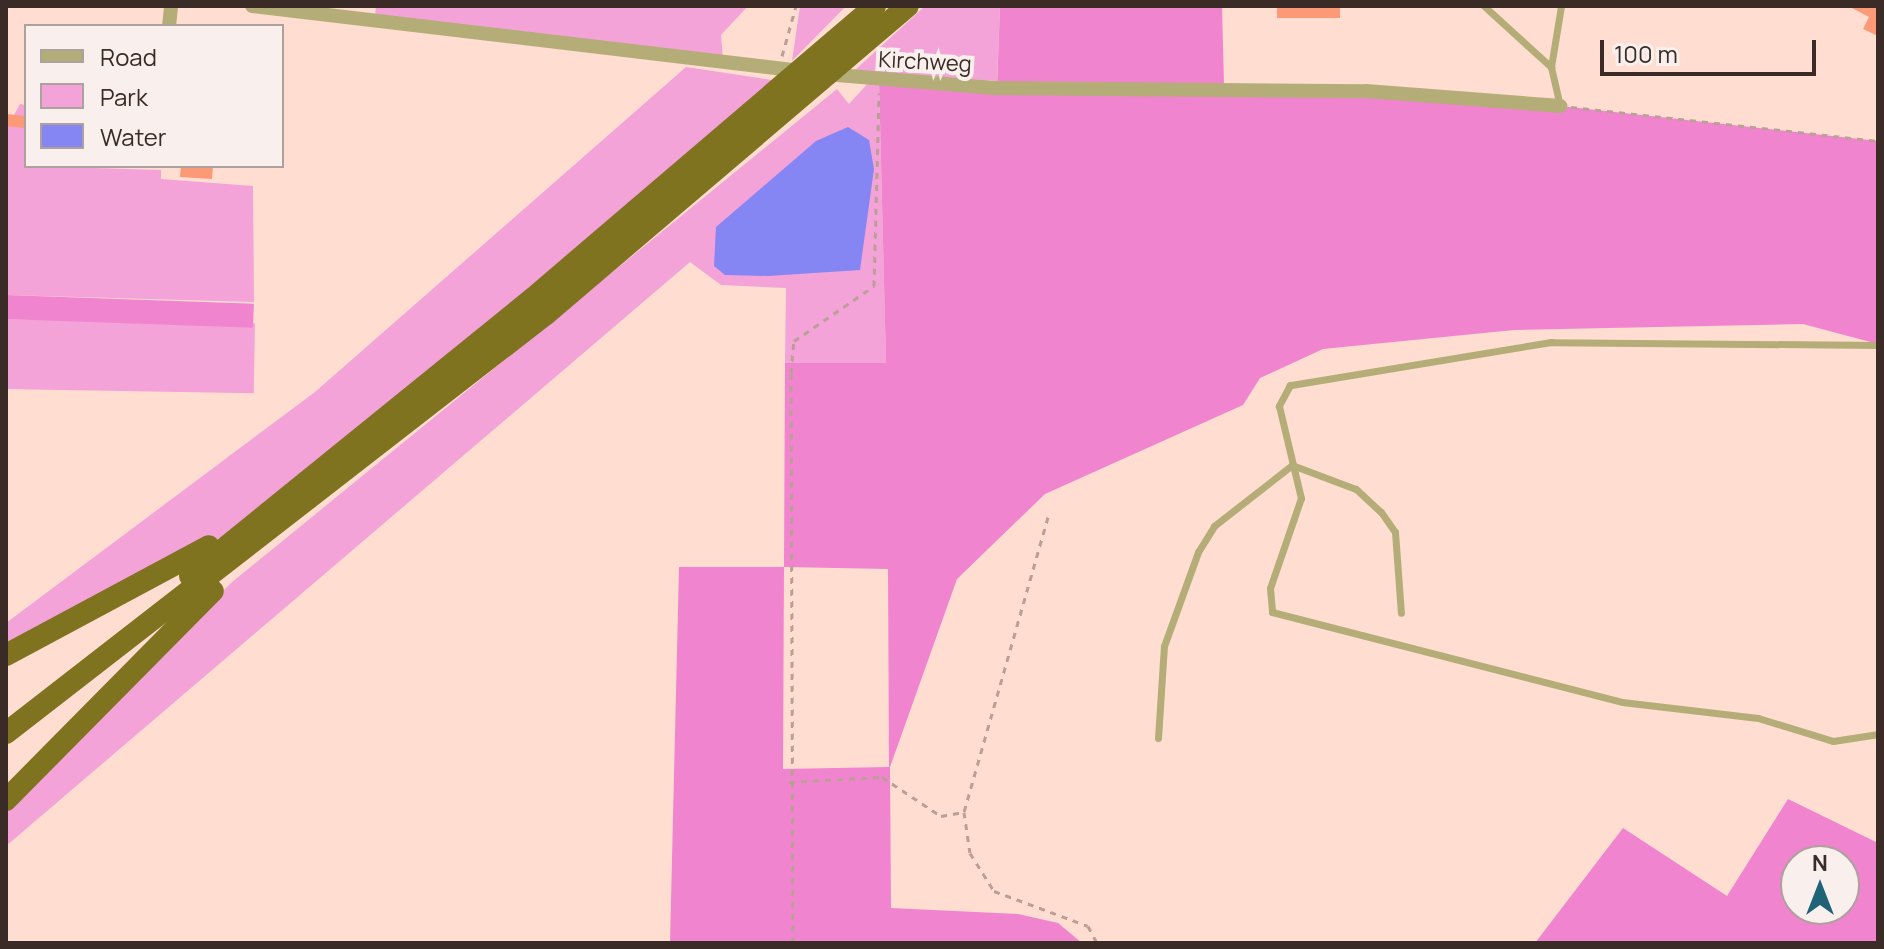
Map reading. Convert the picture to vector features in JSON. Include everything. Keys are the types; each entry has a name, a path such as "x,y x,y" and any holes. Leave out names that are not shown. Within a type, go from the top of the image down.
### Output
{"highway":[{"path":"6,726 258,520 783,76 816,60 875,6"},
{"path":"6,733 322,494 816,89 908,6"},
{"path":"6,800 84,729 195,609 322,494"},
{"path":"6,655 258,520"}],"street":[{"name":"Kirchweg","path":"252,6 292,8 783,76 879,81 1351,90 1560,106"}],"lane":[{"path":"1484,6 1551,67"},
{"path":"1560,106 1551,67 1561,6"},
{"path":"1878,345 1551,342 1290,385 1279,406 1301,498 1270,588 1272,612 1622,702 1758,718 1833,741 1878,734"},
{"path":"1292,465 1356,489 1381,512 1395,532 1401,613"},
{"path":"1158,738 1164,646 1198,552 1214,526 1292,465"}],"path":[{"path":"783,76 796,6"},
{"path":"793,943 789,782 794,341 874,286 879,81"},
{"path":"1560,106 1878,141"},
{"path":"1048,517 964,812 970,853 994,891 1088,926 1097,943"},
{"path":"789,782 882,777 941,816 964,812"}],"green space":[{"path":"376,6 748,6 721,35 723,60 375,17"},
{"path":"800,6 863,6 845,7 792,61"},
{"path":"925,6 1000,6 997,81 854,71"},
{"path":"686,67 772,80 612,224 223,536 6,652 6,623 315,392"},
{"path":"870,81 879,81 886,363 785,363 786,288 721,285 690,262 6,846 6,813 231,583 837,89 849,104"},
{"path":"20,104 24,105 24,168 161,170 161,179 253,186 254,302 6,295 6,130"},
{"path":"6,319 255,323 254,393 6,389"}],"shaded area":[{"path":"1000,6 1222,6 1224,85 1560,106 1878,141 1878,344 1803,324 1514,330 1323,349 1260,378 1243,405 1045,494 957,579 890,767 891,908 1018,914 1058,923 1082,943 670,943 679,567 784,567 785,363 886,363 879,81 997,88","holes":["784,567 888,569 889,767 783,769"]},
{"path":"6,295 254,304 253,328 6,319"},
{"path":"1788,799 1878,843 1878,943 1535,943 1623,828 1727,896"}],"water":[{"path":"848,127 869,140 874,169 860,270 768,276 725,275 714,266 716,227 816,141"}],"building":[{"path":"1277,6 1340,6 1340,18 1277,18"},
{"path":"1848,6 1878,6 1878,36 1863,29 1869,17"},
{"path":"6,114 24,116 24,128 6,126"},
{"path":"181,168 213,168 212,179 180,177"}]}
